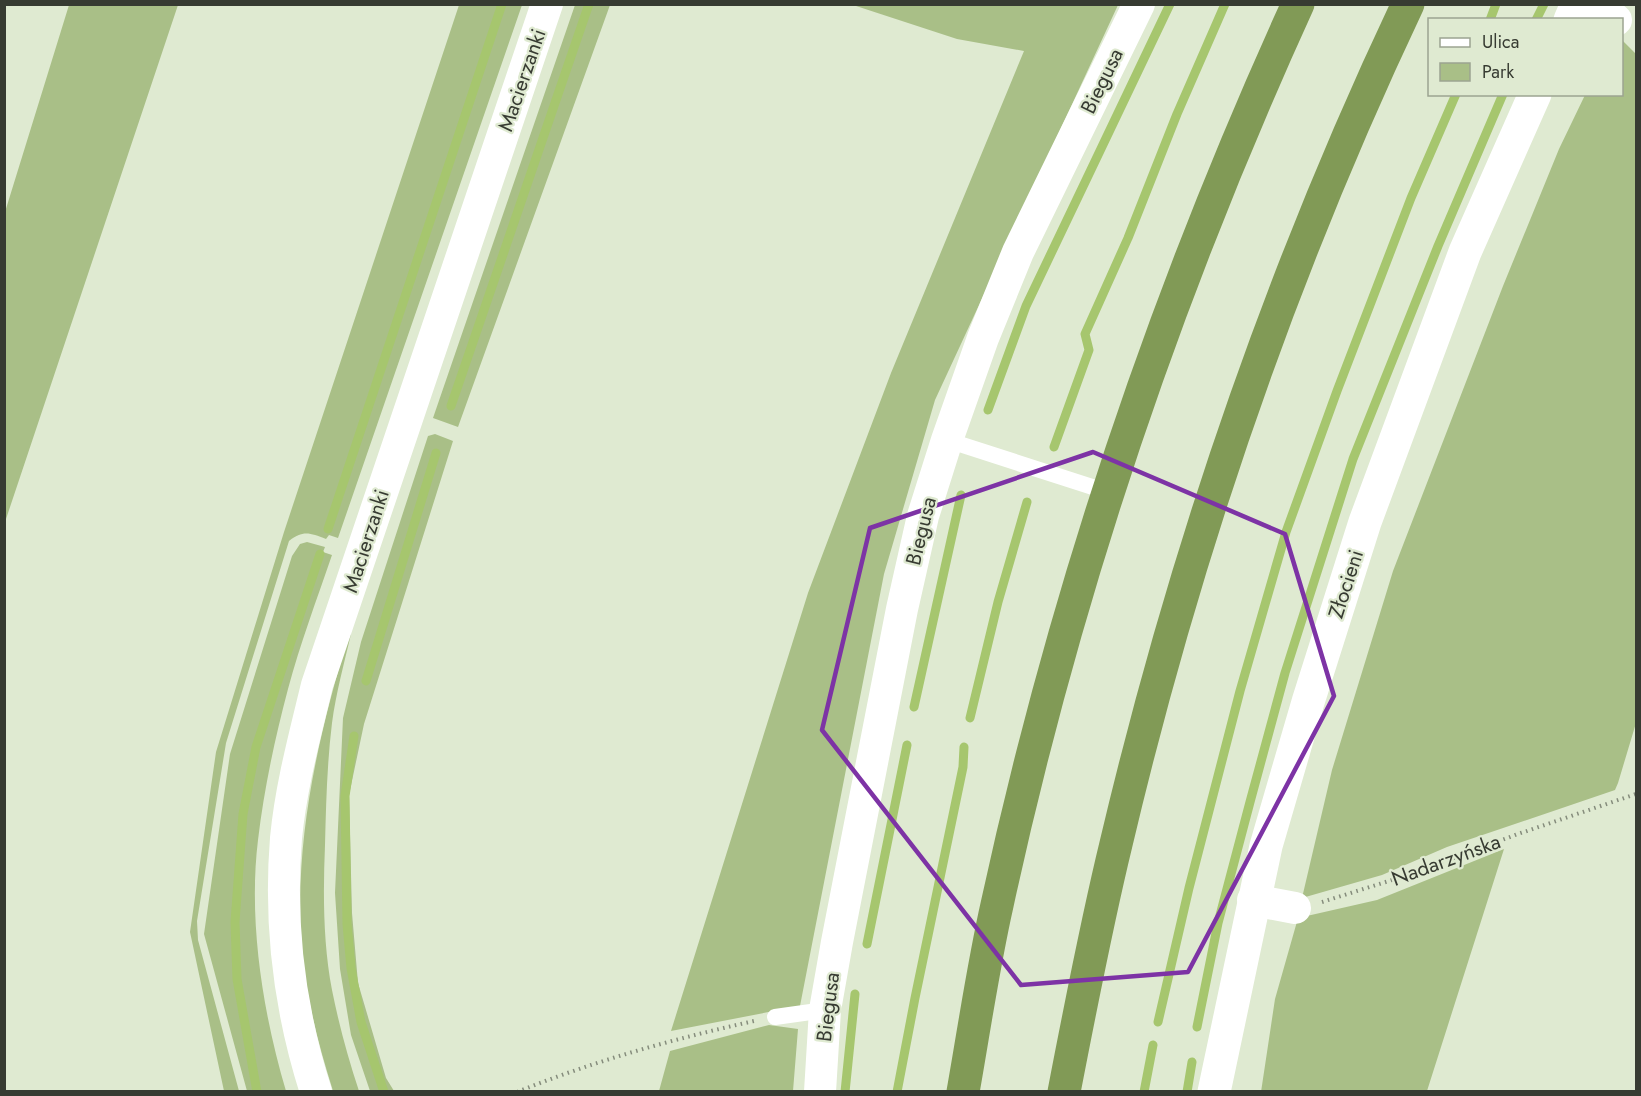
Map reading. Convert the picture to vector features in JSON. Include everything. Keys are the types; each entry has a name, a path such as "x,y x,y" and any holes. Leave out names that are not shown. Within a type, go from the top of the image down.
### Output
{"highway":[{"path":"963,1092 999,895 1044,715 1108,492 1170,313 1263,80 1298,4"},
{"path":"1064,1092 1116,842 1160,675 1227,455 1271,330 1331,178 1408,4"}],"street":[{"name":"Macierzanki","path":"316,1092 304,1056 292,993 283,916 286,836 297,768 317,685 547,4"},
{"name":"Biegusa","path":"820,1092 825,1010 902,609 923,516 983,338 1018,252 1139,4"},
{"path":"1571,18 1577,4"},
{"path":"1598,4 1614,18"},
{"path":"1623,25 1636,37"},
{"name":"Złocieni","path":"1214,1092 1266,846 1308,702 1365,522 1465,252 1534,96"},
{"path":"1253,900 1295,908"}],"lane":[{"path":"947,440 1108,492"},
{"path":"775,1017 825,1010"}],"path":[{"name":"Nadarzyńska","path":"1295,908 1312,905 1408,875 1518,834 1636,794"},
{"path":"518,1092 571,1070 682,1037 775,1017"}],"highlighted area":[{"path":"1093,452 1285,534 1334,696 1188,972 1021,985 822,730 870,528"}],"green space":[{"path":"69,5 178,5 5,522 5,212"},
{"path":"459,5 522,5 338,538 329,535 326,539 307,534 298,535 289,541 226,743 197,921 198,940 239,1091 224,1091 190,932 216,752 284,532"},
{"path":"575,5 610,5 458,427 433,418"},
{"path":"853,5 1118,5 935,400 884,574 800,1006 671,1031 808,593 891,373 1024,51 957,39"},
{"path":"1623,41 1636,54 1636,723 1618,783 1615,790 1447,847 1382,875 1302,898 1332,770 1393,571 1503,286 1559,149 1585,96 1623,96"},
{"path":"435,434 453,441 364,724 349,795 352,913 358,983 386,1078 394,1091 370,1091 351,1035 340,969 335,893 343,718 361,642 428,436"},
{"path":"307,542 325,547 323,552 332,555 288,689 263,802 255,871 256,935 264,999 286,1091 247,1091 204,934 230,754 292,556 300,544"},
{"path":"349,634 351,634 330,738 324,900 325,936 332,990 359,1091 333,1091 308,994 302,948 300,903 302,857 315,767"},
{"path":"1504,849 1427,1091 1261,1092 1275,999 1298,918 1377,900"},
{"path":"769,1025 798,1029 793,1091 659,1091 670,1051"}],"waterway":[{"path":"328,529 502,4"},
{"path":"451,406 589,4"},
{"path":"988,410 1026,306 1170,4"},
{"path":"1054,447 1089,350 1085,334 1128,238 1177,114 1225,4"},
{"path":"1491,18 1496,4"},
{"path":"1537,18 1544,4"},
{"path":"1158,1022 1189,888 1240,691 1286,532 1411,198 1455,96"},
{"path":"1197,1027 1218,923 1285,673 1353,459 1438,246 1502,96"},
{"path":"366,681 436,453"},
{"path":"914,707 961,495"},
{"path":"970,718 998,602 1027,502"},
{"path":"257,1092 237,979 235,922 243,814 256,747 320,554"},
{"path":"354,736 345,796 347,924 351,968 361,1022 384,1092"},
{"path":"867,944 907,745"},
{"path":"897,1092 963,767 964,747"},
{"path":"845,1092 855,994"},
{"path":"1144,1092 1153,1045"},
{"path":"1187,1092 1192,1062"}]}
